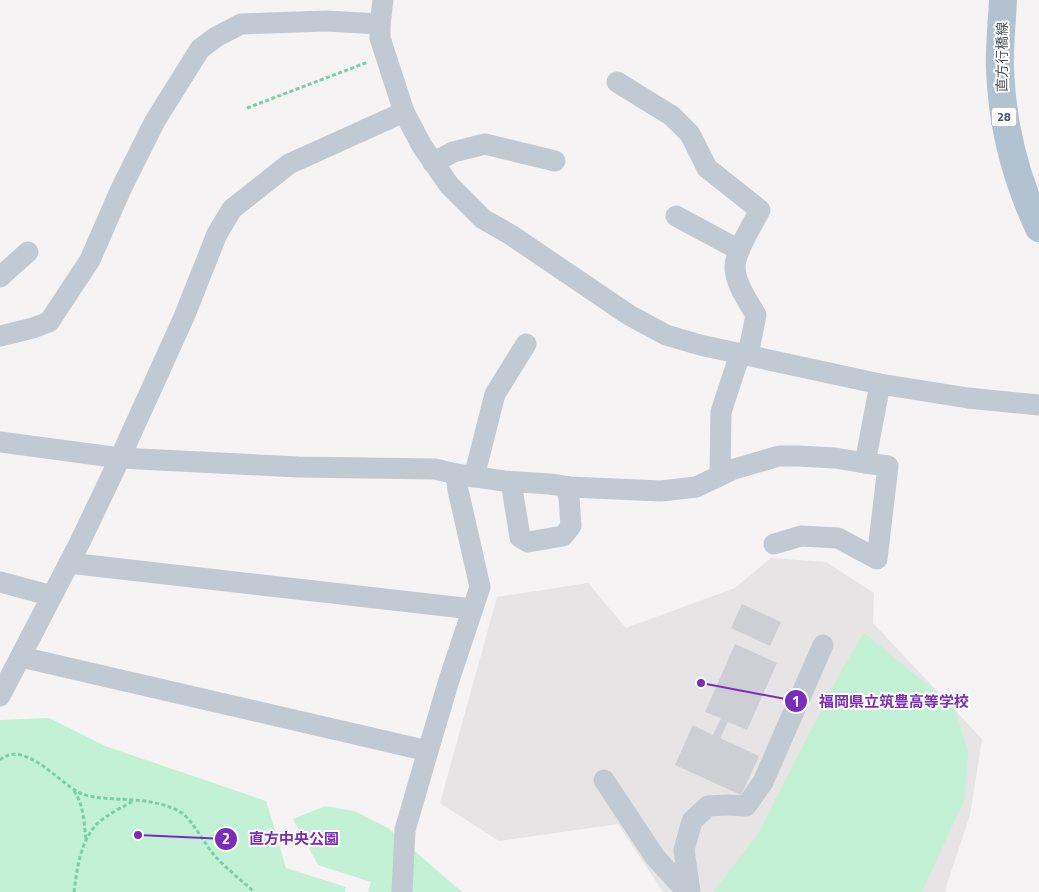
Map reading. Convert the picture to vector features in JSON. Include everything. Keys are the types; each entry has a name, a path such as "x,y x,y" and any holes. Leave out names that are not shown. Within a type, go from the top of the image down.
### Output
{"main road":[{"name":"直方行橋線","path":"1003,0 1000,67 1003,112 1011,154 1027,202 1039,228"}],"street":[{"path":"384,0 380,38 404,112 422,146 449,185 483,219 511,235 629,315 666,335 744,355 880,384 968,398 1039,405"},
{"path":"0,336 49,322 90,260 120,191 155,121 200,49 216,37 241,24 326,21 380,24"},
{"path":"617,82 672,116 690,134 707,168 760,210 739,250 735,268 741,290 756,315 744,355 721,412 720,476"},
{"path":"0,696 69,563 120,458 184,317 218,234 232,208 289,164 404,112"},
{"path":"433,163 453,152 485,144 554,161"},
{"path":"676,216 739,250"},
{"path":"0,277 28,252"},
{"path":"402,892 404,830 449,680 480,587 458,490 495,394 526,344"},
{"path":"865,463 880,384"},
{"path":"0,442 120,458 298,467 434,469 511,482 550,484 566,487 660,491 696,487 731,470 779,456 835,458 888,466 877,559 838,538 801,536 774,544"},
{"path":"511,482 520,537 528,542 563,536 571,526 569,498 566,487"},
{"path":"69,563 472,609"},
{"path":"0,582 52,596"},
{"path":"688,892 684,850 692,820 708,806 746,806 763,782 823,645"},
{"path":"21,657 428,751"},
{"path":"604,780 655,857 688,892"}],"path":[{"path":"247,108 385,56"},
{"path":"0,760 4,756 12,754 29,758 41,764 80,793 98,798 163,804 184,814 214,855 254,892"},
{"path":"72,788 82,806 86,840"},
{"path":"74,892 78,862 86,840 96,825 133,800"}],"shaded area":[{"path":"771,558 826,562 874,593 873,623 982,739 970,815 945,890 947,892 663,892 618,824 499,841 440,803 497,597 588,583 626,628 735,588"}],"green space":[{"path":"864,633 955,708 968,753 965,798 922,892 713,892 758,834 841,671"},
{"path":"49,718 105,746 266,801 286,868 346,887 345,892 0,892 0,720"},
{"path":"325,806 354,811 388,828 462,892 368,892 371,882 318,865 293,819"}],"building":[{"path":"742,604 781,622 770,646 731,628"},
{"path":"735,644 777,663 747,730 728,722 720,738 759,756 741,795 675,765 693,725 713,735 721,718 705,712"}],"place":[{"name":"福岡県立筑豊高等学校","path":"701,683"},
{"name":"直方中央公園","path":"138,835"}]}
